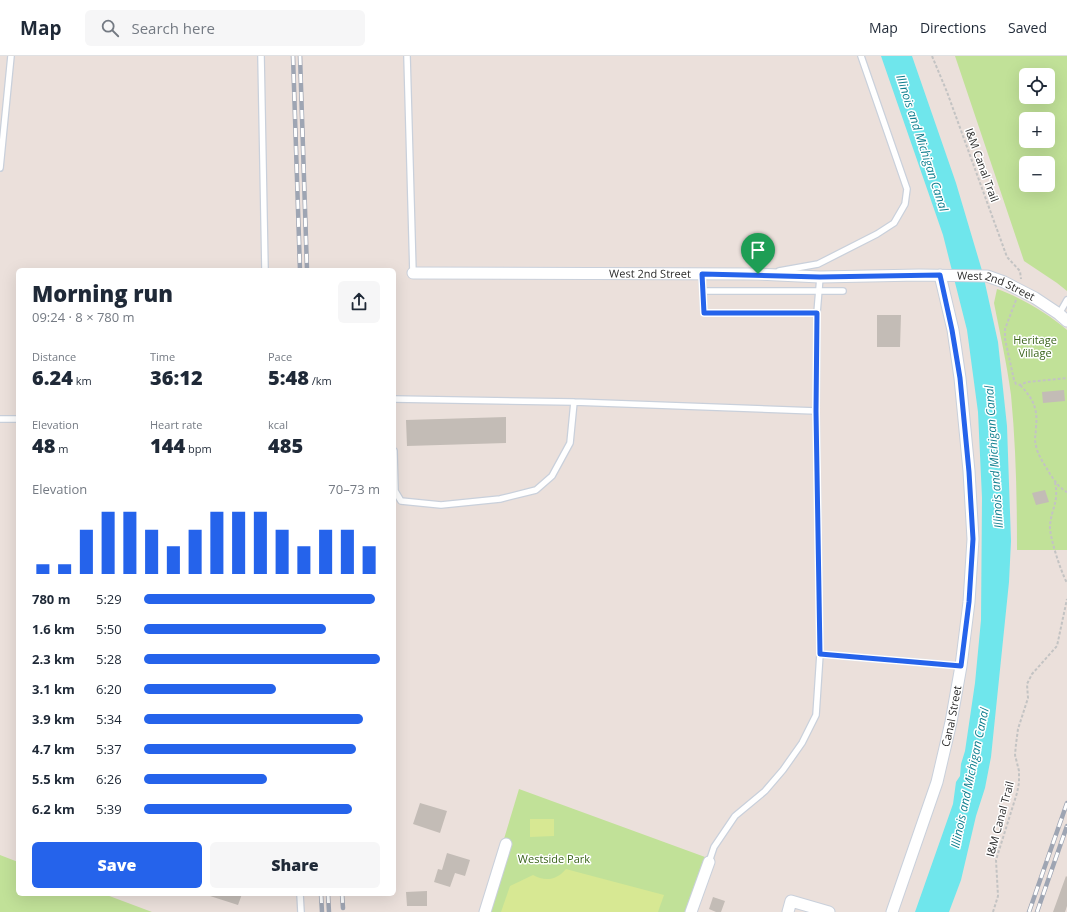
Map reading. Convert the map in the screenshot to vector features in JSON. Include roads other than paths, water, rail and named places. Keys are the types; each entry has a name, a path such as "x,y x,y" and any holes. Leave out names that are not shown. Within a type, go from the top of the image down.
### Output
{"street":[{"name":"West 2nd Street","path":"413,273 758,274 820,277 940,275 986,276 1020,289 1063,317"},
{"name":"Canal Street","path":"892,912 937,782 951,722 961,666 969,602 973,539 969,472 960,378 952,330 940,275"},
{"path":"485,912 506,844"},
{"path":"691,912 709,862"},
{"path":"788,912 792,901 829,912"}],"lane":[{"path":"0,168 11,56"},
{"path":"261,56 265,268"},
{"path":"407,56 413,273"},
{"path":"758,274 818,264 877,234 894,223 905,204 907,189 861,56"},
{"path":"702,274 704,313 817,313"},
{"path":"709,862 714,847 735,816 769,786 784,770 802,743 816,715 820,654 816,411 817,313 820,277"},
{"path":"703,291 843,291"},
{"path":"1063,317 1067,300"},
{"path":"396,399 574,402 816,411"},
{"path":"396,493 401,501 441,505 500,498 536,490 552,476 570,443 574,402"},
{"path":"0,419 16,419"},
{"path":"820,654 961,666"},
{"path":"300,896 301,912"}],"water":[{"name":"Illinois and Michigan Canal","path":"881,56 912,56 956,183 983,274 998,342 1007,426 1011,541 1009,582 991,757 985,788 976,816 961,880 949,912 915,912 953,804 956,782 960,776 961,764 965,751 975,683 981,620 982,498 978,412 967,330 943,235"}],"railway":[{"path":"293,56 300,268"},
{"path":"300,56 307,268"},
{"path":"1029,912 1067,803"},
{"path":"1037,912 1067,826"},
{"path":"321,896 322,912"},
{"path":"328,896 329,912"},
{"path":"342,896 343,908"}],"park label":[{"name":"Heritage Village","path":"1035,346"},
{"name":"Westside Park","path":"554,859"}]}
